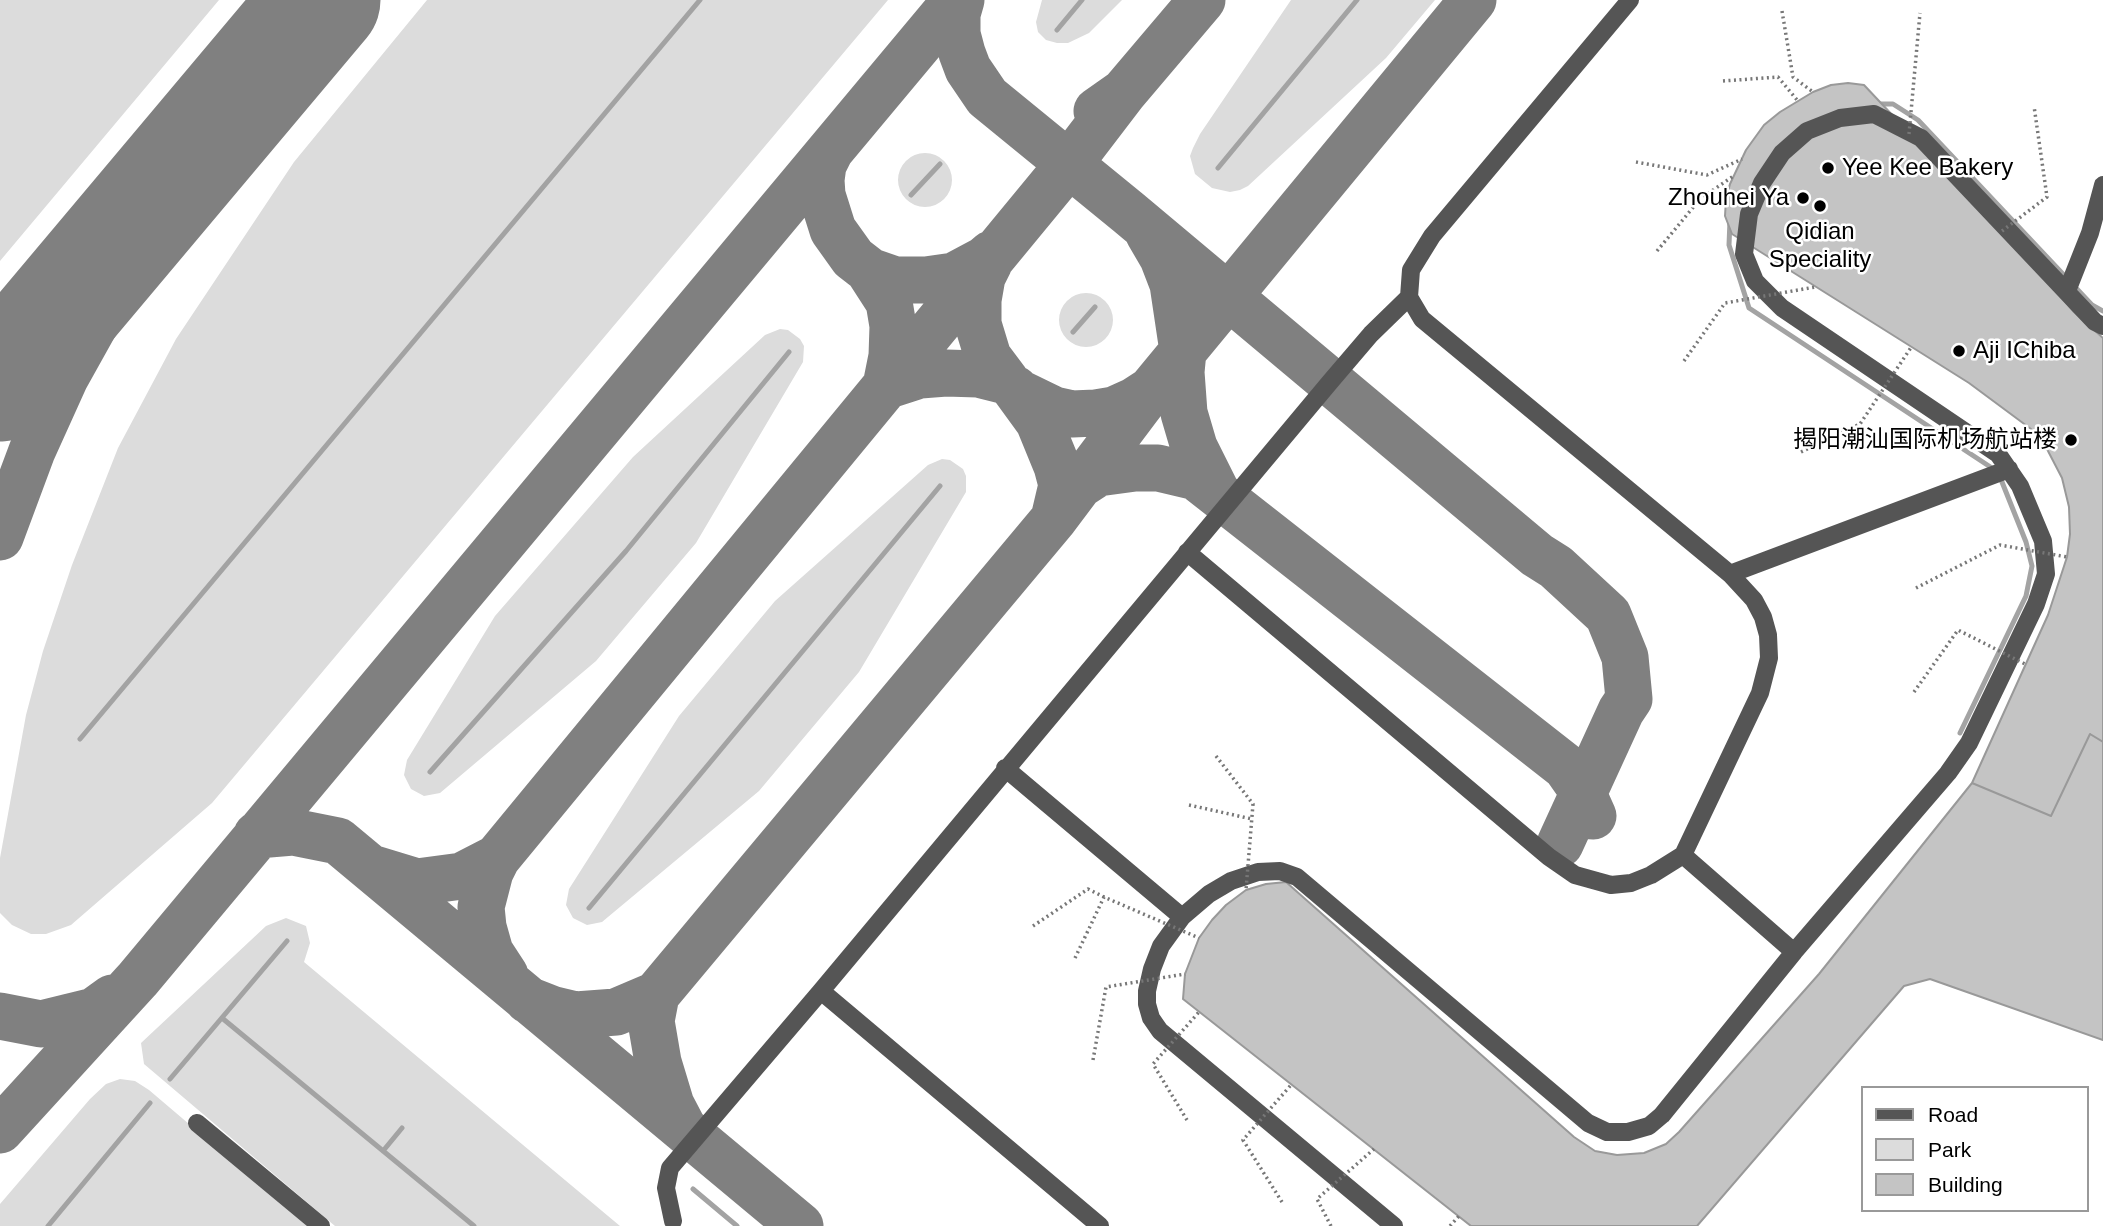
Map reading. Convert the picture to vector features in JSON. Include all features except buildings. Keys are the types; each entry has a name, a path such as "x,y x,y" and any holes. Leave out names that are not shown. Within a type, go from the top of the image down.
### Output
{"lane":[{"path":"1187,552 1549,857 1576,875 1611,885 1632,883 1684,855 1760,694 1769,658 1768,635 1763,617 1754,600 1730,574 1422,319 1409,297 1411,270 1432,236 1630,0"},
{"path":"1394,1226 1160,1031 1147,1004 1147,991 1161,946 1182,917 1209,894 1231,881 1258,872 1280,871 1297,877 1588,1123 1607,1132 1628,1132 1649,1126 1662,1115 1794,952 1948,773 1969,744 2036,604 2046,574 2043,541 2020,486 1998,454 1782,308 1755,281 1744,254 1749,214 1762,183 1782,153 1807,131 1840,118 1874,114 1922,138 2095,322 2103,326"},
{"path":"2067,291 2090,233 2103,185"},
{"path":"675,1224 666,1188 670,1168 1371,334 1409,297"},
{"path":"1730,574 2009,469"},
{"path":"1005,768 1182,917"},
{"path":"1684,855 1794,952"},
{"path":"821,991 1100,1226"},
{"path":"197,1123 321,1226"}],"path":[{"path":"1782,11 1793,76 1814,92"},
{"path":"1909,134 1920,13"},
{"path":"1723,80 1778,77 1798,101"},
{"path":"2002,231 2047,197 2034,106"},
{"path":"1636,162 1707,175 1742,159"},
{"path":"1657,251 1700,199 1735,174"},
{"path":"1685,361 1725,303 1815,287"},
{"path":"1801,452 1860,424 1912,346"},
{"path":"1916,588 2000,545 2067,557"},
{"path":"1914,692 1958,630 2025,664"},
{"path":"1216,756 1253,804 1246,890"},
{"path":"1189,805 1252,819"},
{"path":"1033,926 1088,890 1199,938"},
{"path":"1075,958 1104,897"},
{"path":"1093,1060 1106,987 1185,974"},
{"path":"1187,1120 1153,1064 1199,1012"},
{"path":"1282,1202 1243,1140 1291,1085"},
{"path":"1331,1226 1317,1199 1374,1149"},
{"path":"1450,1226 1459,1216"}],"green space":[{"path":"0,0 219,0 0,261"},
{"path":"427,0 888,0 212,803 71,925 46,934 31,934 12,925 0,913 0,858 26,715 43,651 72,565 118,448 176,339 294,162"},
{"path":"1042,0 1122,0 1089,33 1068,43 1057,43 1046,40 1038,32 1036,22"},
{"path":"1291,0 1435,0 1386,58 1248,186 1230,192 1212,188 1195,174 1190,156 1193,148"},
{"path":"930,153 940,157 948,165 952,180 948,195 940,203 920,207 910,203 902,195 898,175 902,165 910,157"},
{"path":"1091,293 1101,297 1109,305 1113,320 1109,335 1101,343 1081,347 1071,343 1063,335 1059,315 1063,305 1071,297"},
{"path":"780,329 788,330 800,339 804,346 803,362 696,543 596,661 440,793 424,796 411,789 404,775 407,760 495,616 633,457 765,335"},
{"path":"942,459 950,460 963,469 966,492 859,672 759,791 602,922 587,925 573,918 566,905 569,889 679,716 775,601 928,465"},
{"path":"286,918 306,926 310,943 304,962 620,1226 335,1226 144,1064 141,1043 266,926"},
{"path":"120,1079 135,1081 149,1090 309,1226 0,1226 0,1204 90,1099 106,1084"}],"waterway":[{"path":"80,739 700,0"},
{"path":"1057,30 1082,0"},
{"path":"1218,168 1357,0"},
{"path":"1876,104 1893,104 1918,120 2092,305 2103,311"},
{"path":"911,195 940,164"},
{"path":"1730,220 1729,245 1749,308 1998,472 2026,542 2032,566 2026,596 1960,733"},
{"path":"1073,332 1095,307"},
{"path":"430,772 626,551 789,352"},
{"path":"589,908 940,486"},
{"path":"170,1079 287,941"},
{"path":"222,1018 474,1226"},
{"path":"48,1226 150,1103"},
{"path":"383,1151 402,1128"},
{"path":"693,1189 737,1226"}],"taxiway":[{"path":"0,1130 138,979 956,0"},
{"path":"961,0 957,14 957,34 962,53 968,69 987,97 1537,555 1556,567 1608,615 1625,657 1629,699 1560,844"},
{"path":"1097,111 1124,92 1202,0"},
{"path":"1019,393 1054,410 1072,414 1114,410 1151,390 1473,0"},
{"path":"0,537 32,451 65,378 99,317 133,258 177,191 263,70"},
{"path":"371,868 417,882 462,876 497,858 1069,164 1124,92"},
{"path":"830,151 823,165 821,180 822,195 833,230 853,258 893,289"},
{"path":"1149,234 1163,258 1173,284 1183,351 1181,372 1184,413 1194,447 1217,493"},
{"path":"869,271 895,280 926,280 954,276 991,254"},
{"path":"989,263 982,277 978,324 988,357 1006,381"},
{"path":"869,271 889,302 893,326 892,356 886,386 920,375 946,373 978,374 1006,381"},
{"path":"1015,389 1039,422 1057,466 1062,485 1054,519"},
{"path":"528,1000 576,1015 616,1012 656,995 1054,519 1151,390"},
{"path":"1078,486 1098,473 1135,468 1158,468 1196,477 1566,767 1580,787 1593,816"},
{"path":"257,835 293,832 338,841 800,1226"},
{"path":"497,858 490,872 481,907 490,952 505,975"},
{"path":"656,995 651,1021 658,1062 671,1105 682,1126"},
{"path":"0,1016 41,1024 94,1011 112,998"}],"runway":[{"path":"0,383 322,0"}],"place":[{"name":"Yee Kee Bakery","path":"1828,168"},
{"name":"Zhouhei Ya","path":"1803,198"},
{"name":"Qidian Speciality","path":"1820,206"},
{"name":"Aji IChiba","path":"1959,351"},
{"name":"揭阳潮汕国际机场航站楼","path":"2071,440"}]}
